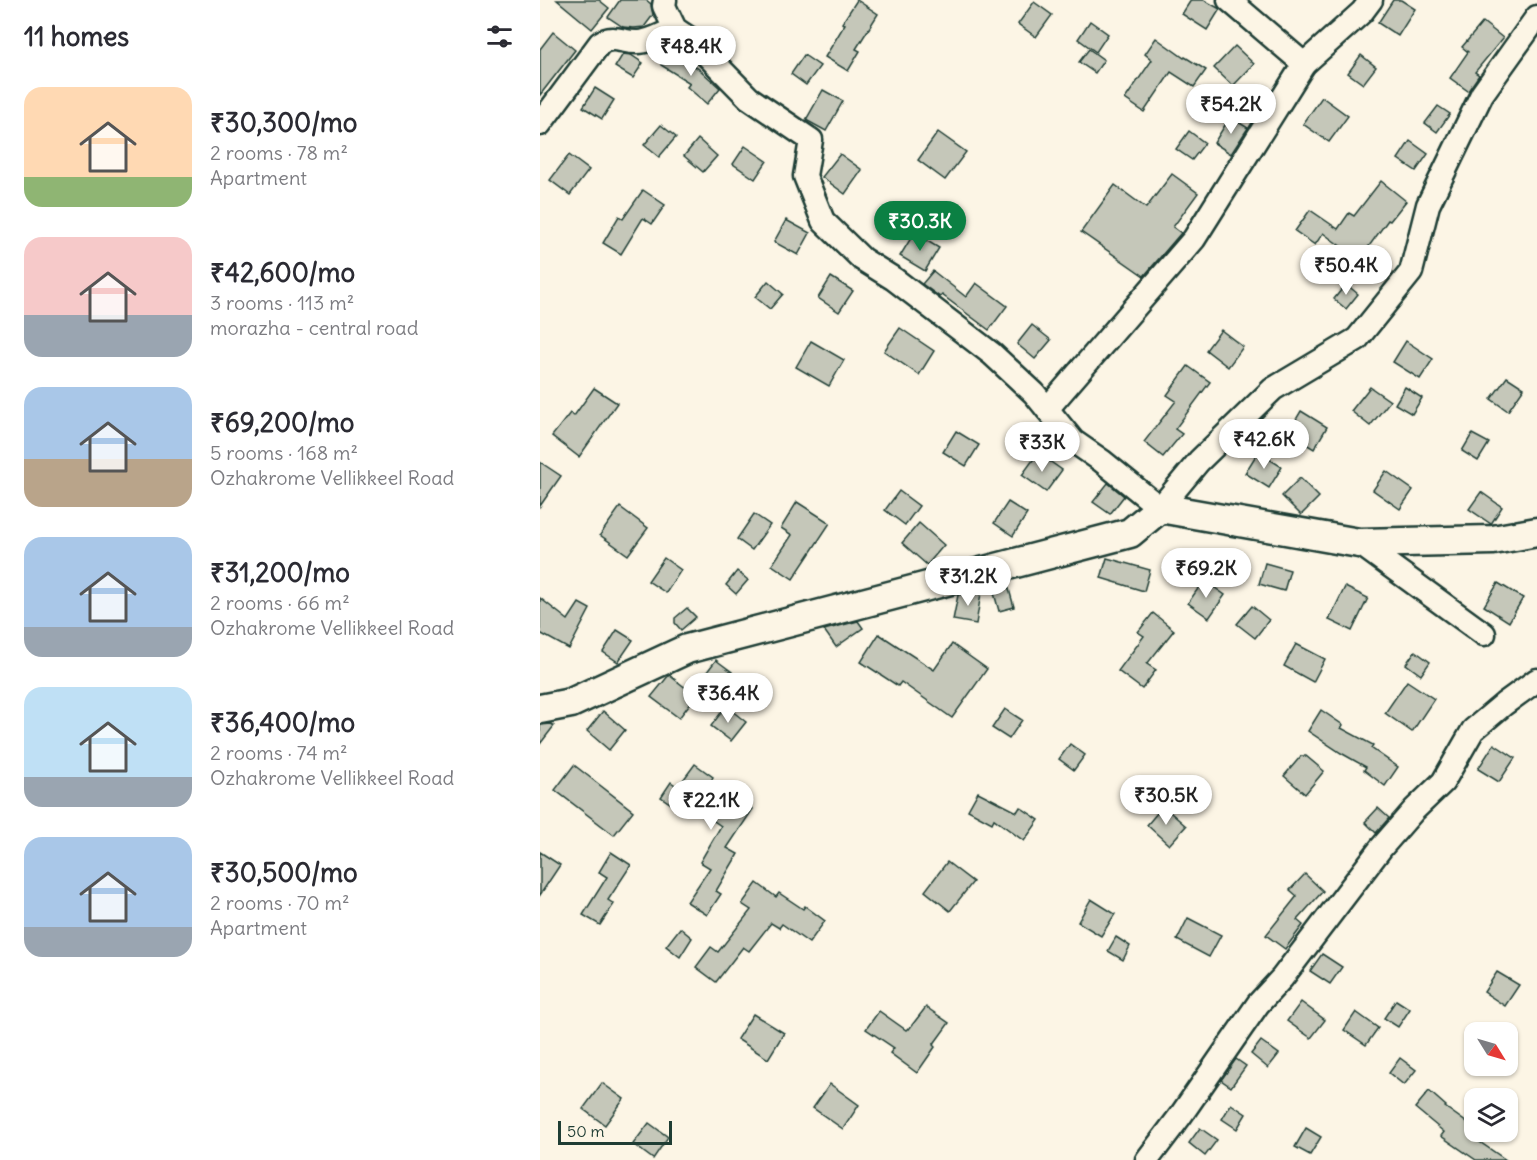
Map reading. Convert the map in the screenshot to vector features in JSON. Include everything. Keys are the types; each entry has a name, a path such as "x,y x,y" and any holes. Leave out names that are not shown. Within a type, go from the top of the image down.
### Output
{"main road":[{"path":"540,709 571,704 687,648 1130,533 1161,508 1359,543 1493,540 1537,532"}],"street":[{"path":"664,0 664,6 675,29 693,41 749,98 811,140 805,176 823,221 862,259 894,279 992,354 1034,393 1073,441 1161,508 1198,461 1273,389 1357,339 1411,272 1428,205 1482,94 1537,17"},
{"path":"1229,0 1304,64"},
{"path":"1047,409 1194,239 1304,64 1362,12 1371,0"},
{"path":"540,124 600,43 616,38 639,42 675,29"},
{"path":"1359,543 1484,634"},
{"path":"1147,1160 1258,1004 1282,978 1382,848 1414,810 1443,782 1473,730 1537,680"}],"building":[{"path":"557,0 599,0 609,8 592,29"},
{"path":"620,0 646,0 651,4 653,15 644,27 623,27 608,17"},
{"path":"857,0 878,14 856,49 860,51 848,71 825,57 845,24 842,23"},
{"path":"1191,0 1204,0 1220,9 1207,30 1182,14"},
{"path":"1393,0 1401,0 1415,9 1398,36 1378,23"},
{"path":"1034,2 1052,15 1036,37 1018,24"},
{"path":"1090,21 1108,34 1096,52 1078,39"},
{"path":"1483,22 1503,38 1475,72 1479,75 1468,91 1450,78 1468,52 1462,47"},
{"path":"553,32 575,50 540,95 540,49"},
{"path":"1156,38 1206,70 1194,87 1171,72 1144,112 1125,99 1152,60 1145,54"},
{"path":"1235,46 1254,64 1233,86 1214,68"},
{"path":"1089,49 1104,60 1095,73 1079,62"},
{"path":"670,50 699,69 720,88 707,104 687,87 690,83 661,65"},
{"path":"623,54 631,55 643,63 633,78 615,67"},
{"path":"804,55 820,66 806,85 791,74"},
{"path":"1361,55 1376,67 1363,84 1348,73"},
{"path":"595,88 614,100 602,119 583,107"},
{"path":"823,90 843,101 826,131 806,120"},
{"path":"1322,97 1348,116 1329,142 1303,124"},
{"path":"1438,106 1450,114 1437,132 1425,123"},
{"path":"1230,117 1248,128 1231,154 1214,143"},
{"path":"661,125 676,137 659,157 644,145"},
{"path":"1189,131 1205,143 1192,160 1176,149"},
{"path":"938,132 966,152 945,180 918,160"},
{"path":"698,139 717,156 703,172 684,156"},
{"path":"1410,141 1428,154 1416,171 1398,159"},
{"path":"745,146 767,161 755,179 733,164"},
{"path":"840,154 862,170 845,194 822,177"},
{"path":"569,155 589,170 570,195 550,180"},
{"path":"1172,174 1198,193 1173,227 1181,233 1144,276 1081,232 1115,185 1146,208"},
{"path":"1381,181 1406,201 1390,221 1388,220 1359,260 1323,233 1315,245 1295,231 1310,210 1338,229 1349,213 1354,216"},
{"path":"643,190 665,205 652,224 643,218 621,254 603,243 619,216 623,219"},
{"path":"786,220 810,233 798,255 774,242"},
{"path":"914,233 939,248 925,271 900,256"},
{"path":"933,271 966,297 976,283 1007,306 989,330 942,295 940,297 922,284"},
{"path":"831,277 853,291 839,312 818,298"},
{"path":"768,281 783,294 770,309 755,297"},
{"path":"1346,284 1358,294 1346,309 1334,299"},
{"path":"1032,325 1051,340 1035,359 1017,344"},
{"path":"900,328 934,351 919,375 884,351"},
{"path":"1221,330 1243,347 1228,367 1206,350"},
{"path":"811,341 844,360 829,386 796,367"},
{"path":"1406,341 1433,359 1420,379 1393,362"},
{"path":"1188,366 1210,382 1175,429 1182,434 1163,457 1144,442 1176,401 1167,395"},
{"path":"1507,377 1524,388 1508,411 1491,399"},
{"path":"1370,387 1390,401 1370,426 1351,411"},
{"path":"1405,387 1422,398 1412,414 1395,404"},
{"path":"594,388 617,403 579,457 552,436 570,413 574,416"},
{"path":"1301,411 1327,427 1314,449 1288,433"},
{"path":"956,431 979,445 966,466 943,452"},
{"path":"1472,434 1489,443 1478,461 1462,451"},
{"path":"1258,452 1282,467 1269,488 1245,473"},
{"path":"1038,453 1062,470 1046,492 1022,475"},
{"path":"540,462 561,476 540,506"},
{"path":"1386,471 1413,490 1400,509 1373,490"},
{"path":"1300,478 1319,497 1301,515 1282,496"},
{"path":"1108,483 1124,496 1110,514 1093,502"},
{"path":"899,491 919,506 905,525 885,510"},
{"path":"1481,492 1502,507 1491,524 1469,509"},
{"path":"797,502 830,523 793,579 772,565 792,535 781,528"},
{"path":"1008,502 1027,514 1013,536 994,523"},
{"path":"620,507 648,528 628,555 600,535"},
{"path":"754,514 770,525 752,550 737,539"},
{"path":"919,523 944,545 927,565 902,543"},
{"path":"664,558 681,570 666,593 648,581"},
{"path":"1107,558 1150,570 1144,591 1101,578"},
{"path":"1265,563 1290,570 1284,591 1259,584"},
{"path":"737,571 748,580 736,594 726,585"},
{"path":"1204,580 1225,595 1209,618 1188,603"},
{"path":"1007,582 1014,607 999,611 992,586"},
{"path":"1498,583 1523,598 1509,622 1484,606"},
{"path":"1345,587 1368,598 1352,631 1329,620"},
{"path":"972,591 981,593 976,624 953,620 958,595"},
{"path":"540,598 568,620 579,603 590,609 569,649 540,633"},
{"path":"1252,606 1269,620 1255,638 1237,624"},
{"path":"687,608 696,617 681,630 675,623 675,618"},
{"path":"1153,613 1174,630 1147,664 1156,670 1142,689 1118,671 1144,636 1138,632"},
{"path":"858,621 863,628 836,647 824,630"},
{"path":"617,630 633,640 618,662 603,652"},
{"path":"879,634 934,670 952,644 987,669 952,718 901,682 898,686 861,662"},
{"path":"1296,644 1325,659 1313,682 1284,666"},
{"path":"1415,651 1430,662 1421,675 1406,664"},
{"path":"716,660 732,672 713,698 696,686"},
{"path":"669,675 696,696 679,718 651,697"},
{"path":"1407,681 1434,699 1412,732 1385,713"},
{"path":"726,706 746,722 731,741 711,726"},
{"path":"1005,709 1022,720 1009,739 992,728"},
{"path":"1321,710 1343,725 1341,728 1373,745 1371,748 1398,767 1385,786 1364,770 1366,767 1308,731"},
{"path":"603,711 625,730 609,750 587,731"},
{"path":"540,725 554,726 540,744"},
{"path":"1070,744 1085,755 1074,770 1059,759"},
{"path":"1494,744 1515,758 1499,782 1478,769"},
{"path":"1301,756 1306,756 1324,771 1305,794 1284,776"},
{"path":"695,764 713,777 711,781 753,809 727,848 738,854 716,891 721,894 707,915 687,902 710,868 700,862 721,826 711,819 720,805 699,790 683,812 661,797 671,782 678,787"},
{"path":"574,765 633,811 614,835 555,790"},
{"path":"978,792 1017,812 1020,807 1039,820 1024,841 994,819 992,823 968,810"},
{"path":"1163,806 1186,826 1169,845 1147,825"},
{"path":"1378,808 1389,818 1376,833 1365,822"},
{"path":"540,852 560,865 540,895"},
{"path":"611,852 631,865 608,900 614,904 600,925 583,915 607,877 599,872"},
{"path":"947,862 973,882 950,911 925,891"},
{"path":"1305,874 1323,891 1297,920 1303,925 1285,949 1266,935 1297,896 1290,890"},
{"path":"757,883 776,897 779,893 803,909 805,906 825,921 809,943 782,924 779,928 771,923 749,951 743,947 716,982 696,967 711,947 718,952 751,910 742,904"},
{"path":"1091,899 1115,914 1101,936 1078,922"},
{"path":"1188,918 1221,935 1209,957 1177,940"},
{"path":"680,928 692,938 680,957 666,946"},
{"path":"1116,937 1130,946 1123,960 1108,951"},
{"path":"1322,954 1342,967 1330,984 1310,971"},
{"path":"1497,972 1519,985 1505,1006 1484,992"},
{"path":"1396,1000 1410,1009 1398,1027 1384,1018"},
{"path":"1301,1002 1325,1020 1311,1038 1287,1021"},
{"path":"926,1007 949,1023 917,1073 890,1053 894,1048 866,1029 879,1011 906,1030 909,1029"},
{"path":"1356,1012 1378,1028 1366,1045 1344,1030"},
{"path":"753,1014 784,1033 768,1059 737,1039"},
{"path":"1261,1041 1279,1054 1268,1068 1251,1054"},
{"path":"1400,1058 1416,1070 1404,1085 1389,1073"},
{"path":"1236,1059 1246,1066 1231,1087 1221,1080"},
{"path":"602,1083 624,1099 605,1125 583,1109"},
{"path":"830,1084 859,1105 843,1129 813,1108"},
{"path":"1429,1091 1445,1107 1464,1121 1464,1142 1480,1142 1506,1160 1476,1160 1441,1136 1444,1132 1415,1108"},
{"path":"1231,1104 1246,1114 1237,1129 1222,1119"},
{"path":"649,1123 668,1137 653,1159 633,1144"},
{"path":"1200,1128 1217,1140 1205,1156 1189,1143"},
{"path":"1306,1128 1321,1137 1310,1155 1295,1147"}]}
